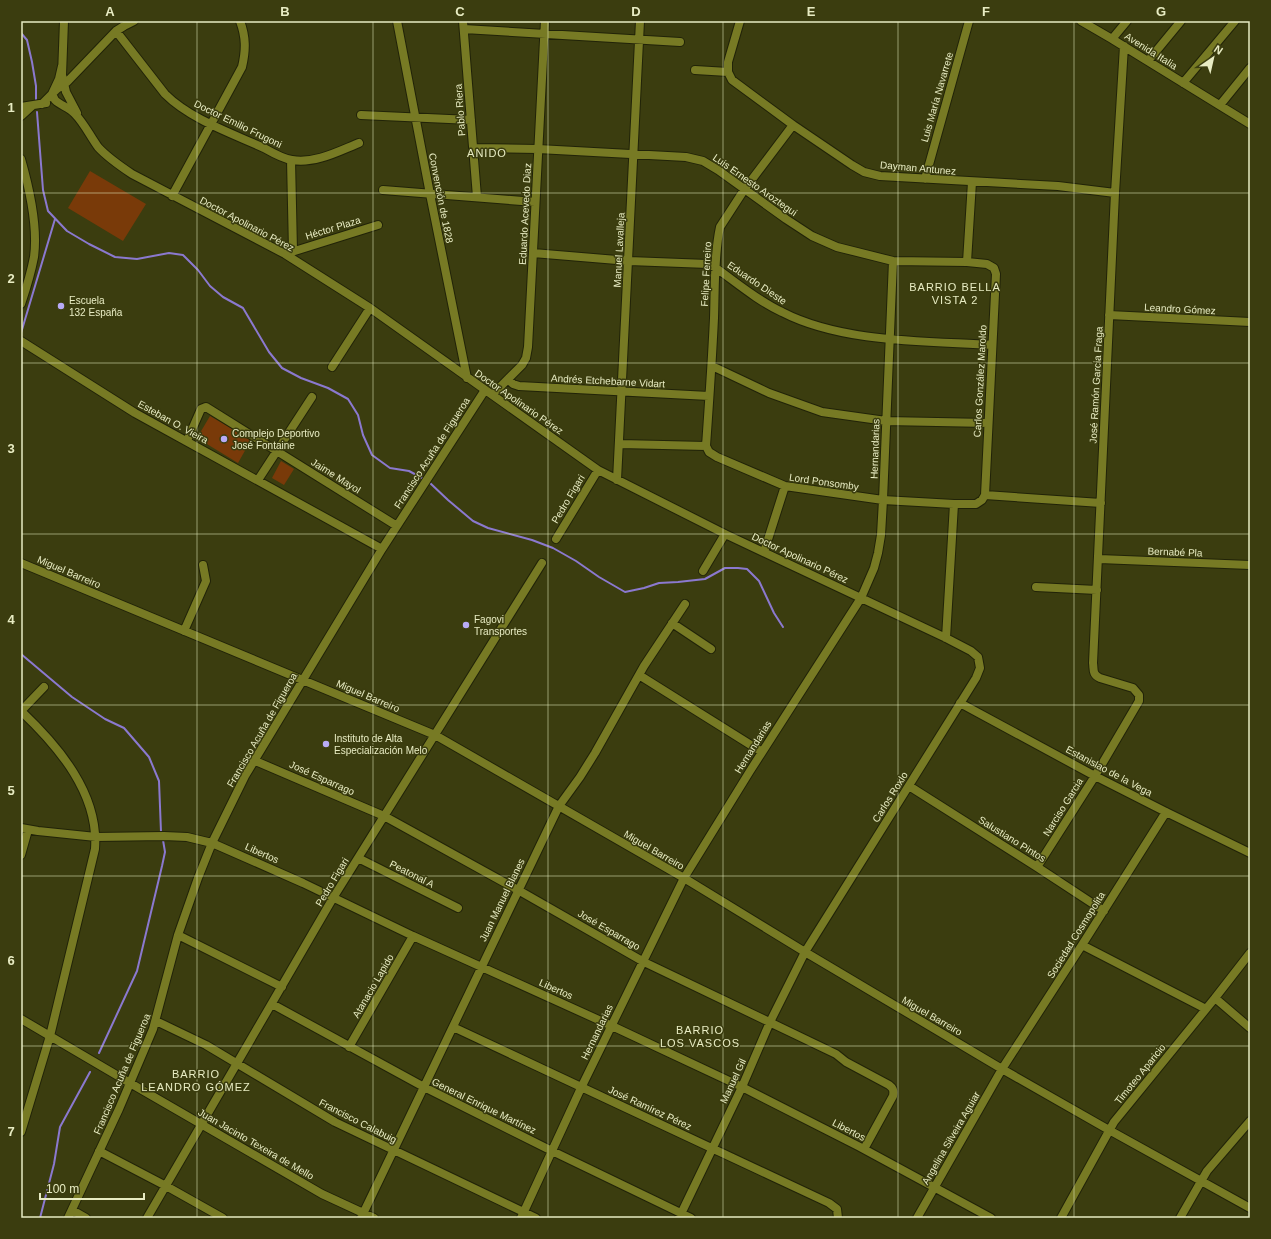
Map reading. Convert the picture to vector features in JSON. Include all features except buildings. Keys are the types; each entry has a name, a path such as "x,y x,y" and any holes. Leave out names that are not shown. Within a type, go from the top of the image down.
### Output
{"street":[{"path":"58,103 53,97 53,92 59,79 62,66 64,21"},
{"path":"42,104 53,92 67,82 116,31 134,21"},
{"path":"172,196 242,67 245,54 245,41 240,21"},
{"name":"Convención de 1828","path":"397,21 467,378"},
{"name":"Eduardo Acevedo Diaz","path":"492,395 519,369 526,358 528,347 545,21"},
{"name":"Manuel Lavalleja","path":"617,480 640,21"},
{"path":"695,70 728,72 728,62 740,21"},
{"name":"Luis María Navarrete","path":"925,179 969,21"},
{"name":"Avenida Italia","path":"1081,21 1250,124"},
{"path":"1112,39 1128,21"},
{"path":"1148,61 1181,21"},
{"path":"1184,83 1235,21"},
{"path":"463,25 545,34 680,42"},
{"name":"Pablo Riera","path":"463,25 477,198"},
{"name":"Doctor Emilio Frugoni","path":"116,31 165,94 174,103 211,124 291,160 309,160 325,157 359,143"},
{"name":"José Ramón Garcia Fraga","path":"1124,46 1115,193 1094,671 1095,675 1100,678 1132,688 1139,695"},
{"path":"21,107 58,103 64,100 67,94 68,84 62,66"},
{"path":"1220,105 1250,68"},
{"name":"Dayman Antunez","path":"728,72 732,80 793,125 864,172 880,176 1058,186 1115,193"},
{"name":"Doctor Apolinario Pérez","path":"67,94 84,126"},
{"name":"Doctor Apolinario Pérez","path":"58,103 68,108 75,114 98,147 113,161 132,174 284,254 370,308 598,470 725,534 971,651"},
{"path":"21,116 32,106"},
{"path":"361,115 471,120"},
{"name":"Felipe Ferreiro","path":"706,446 712,366 716,268 720,226 744,190 793,125"},
{"name":"Luis Ernesto Aroztegui","path":"473,148 538,149 686,157 703,161 812,236 837,247 893,261 967,262 987,264 994,268"},
{"path":"21,159 34,222 35,238 34,256 21,304"},
{"name":"Héctor Plaza","path":"291,160 293,251"},
{"path":"967,262 972,182"},
{"path":"383,190 535,202"},
{"name":"Héctor Plaza","path":"284,254 378,225"},
{"name":"Eduardo Dieste","path":"533,253 629,261 708,264 760,299 788,315 834,330 860,336 889,339 992,345"},
{"name":"Hernandarias","path":"522,1215 581,1088 684,878 860,598 874,568 881,535 893,261"},
{"name":"Carlos González Maroldo","path":"985,495 996,274 994,268"},
{"path":"332,367 370,308"},
{"name":"Leandro Gómez","path":"1110,315 1250,322"},
{"name":"Esteban O. Vieira","path":"21,341 129,409 382,549"},
{"path":"712,366 769,393 822,412 886,421 988,423"},
{"name":"Andrés Etchebarne Vidart","path":"508,379 513,384 519,386 709,396"},
{"name":"Francisco Acuña de Figueroa","path":"68,1218 130,1084 156,1021 178,935 212,843 254,760 302,680 382,549 485,390"},
{"path":"258,480 312,397"},
{"name":"Jaime Mayol","path":"187,441 201,409 206,407 397,526"},
{"path":"620,444 706,446"},
{"name":"Lord Ponsomby","path":"706,446 709,452 717,457 785,486 883,500 954,504 976,504 982,500 985,495"},
{"name":"Pedro Figari","path":"556,539 598,470"},
{"path":"764,552 785,486"},
{"path":"985,495 1101,503"},
{"path":"946,638 954,504"},
{"path":"703,571 725,534"},
{"name":"Bernabé Pla","path":"1099,559 1250,565"},
{"name":"Pedro Figari","path":"147,1218 238,1064 333,898 542,563"},
{"name":"Miguel Barreiro","path":"22,565 435,735 684,878 1002,1069 1250,1208"},
{"path":"184,631 206,581 203,565"},
{"path":"1036,587 1097,590"},
{"name":"Juan Manuel Blanes","path":"362,1216 559,806 591,759 639,674 685,604"},
{"path":"672,623 711,649"},
{"name":"Carlos Roxlo","path":"805,952 976,678 980,668 978,657 971,651"},
{"path":"639,674 762,752"},
{"path":"21,1132 50,1036 95,849 96,837 90,806 82,788 66,761 41,730 21,711 44,686"},
{"name":"Narciso Garcia","path":"1037,867 1095,776 1139,701 1139,695"},
{"name":"Estanislao de la Vega","path":"960,704 1095,776 1250,853"},
{"name":"José Esparrago","path":"254,760 384,816 644,962 836,1054 846,1062 893,1088 893,1096 864,1149"},
{"name":"Salustiano Pintos","path":"909,786 1104,911"},
{"name":"Sociedad Cosmopolita","path":"1002,1069 1166,812"},
{"path":"21,855 24,829"},
{"name":"Libertos","path":"24,829 96,837 187,837 212,843 742,1087 864,1149 991,1218"},
{"name":"Peatonal A","path":"358,858 458,908"},
{"path":"178,935 282,987"},
{"name":"Atanacio Lapido","path":"349,1047 413,936"},
{"path":"1082,945 1206,1009"},
{"name":"Manuel Gil","path":"680,1216 742,1087 770,1022 805,952"},
{"name":"Timoteo Aparicio","path":"1061,1218 1114,1122 1250,953"},
{"path":"1215,998 1250,1028"},
{"name":"General Enrique Martínez","path":"272,1004 424,1088 680,1216 691,1218"},
{"name":"Juan Jacinto Texeira de Mello","path":"21,1019 130,1084 322,1194 362,1216 374,1218"},
{"name":"Francisco Calabuig","path":"156,1021 206,1045 335,1122 522,1215 536,1218"},
{"name":"José Ramírez Pérez","path":"452,1027 830,1203 838,1214"},
{"name":"Angelina Silveira Aguiar","path":"917,1218 1002,1069"},
{"path":"1180,1218 1200,1180 1250,1121"},
{"path":"99,1151 223,1218"},
{"path":"72,1210 86,1218"}],"shaded area":[{"path":"90,171 146,204 123,241 68,208"},
{"name":"Complejo Deportivo José Fontaine","path":"210,416 251,440 238,463 197,438"},
{"path":"281,461 294,469 284,485 272,478"}],"waterway":[{"path":"21,33 27,40 32,62 36,86 36,102"},
{"path":"37,112 43,190 48,211 67,231 115,257 137,259 169,253 183,255 198,270 210,286 223,297 243,308 269,352 282,368 301,378 328,388 348,399 358,415 363,435 372,455 390,468 409,471 422,478"},
{"path":"21,333 55,219"},
{"path":"430,483 473,521 488,528 532,540 553,548 625,592 659,583 705,579 725,568 747,569 759,581 774,613 783,627"},
{"path":"21,654 72,697 105,719 124,728 149,757 159,781 161,832"},
{"path":"99,1053 137,971 165,852 163,840"},
{"path":"40,1218 54,1164 60,1127 90,1072"}],"place":[{"name":"Escuela 132 España","path":"61,306"},
{"name":"Complejo Deportivo José Fontaine","path":"224,439"},
{"name":"Fagovi Transportes","path":"466,625"},
{"name":"Instituto de Alta Especialización Melo","path":"326,744"}],"district":[{"name":"ANIDO","path":"487,153"},
{"name":"BARRIO BELLA VISTA 2","path":"955,293"},
{"name":"BARRIO LOS VASCOS","path":"700,1036"},
{"name":"BARRIO LEANDRO GÓMEZ","path":"196,1080"}]}
